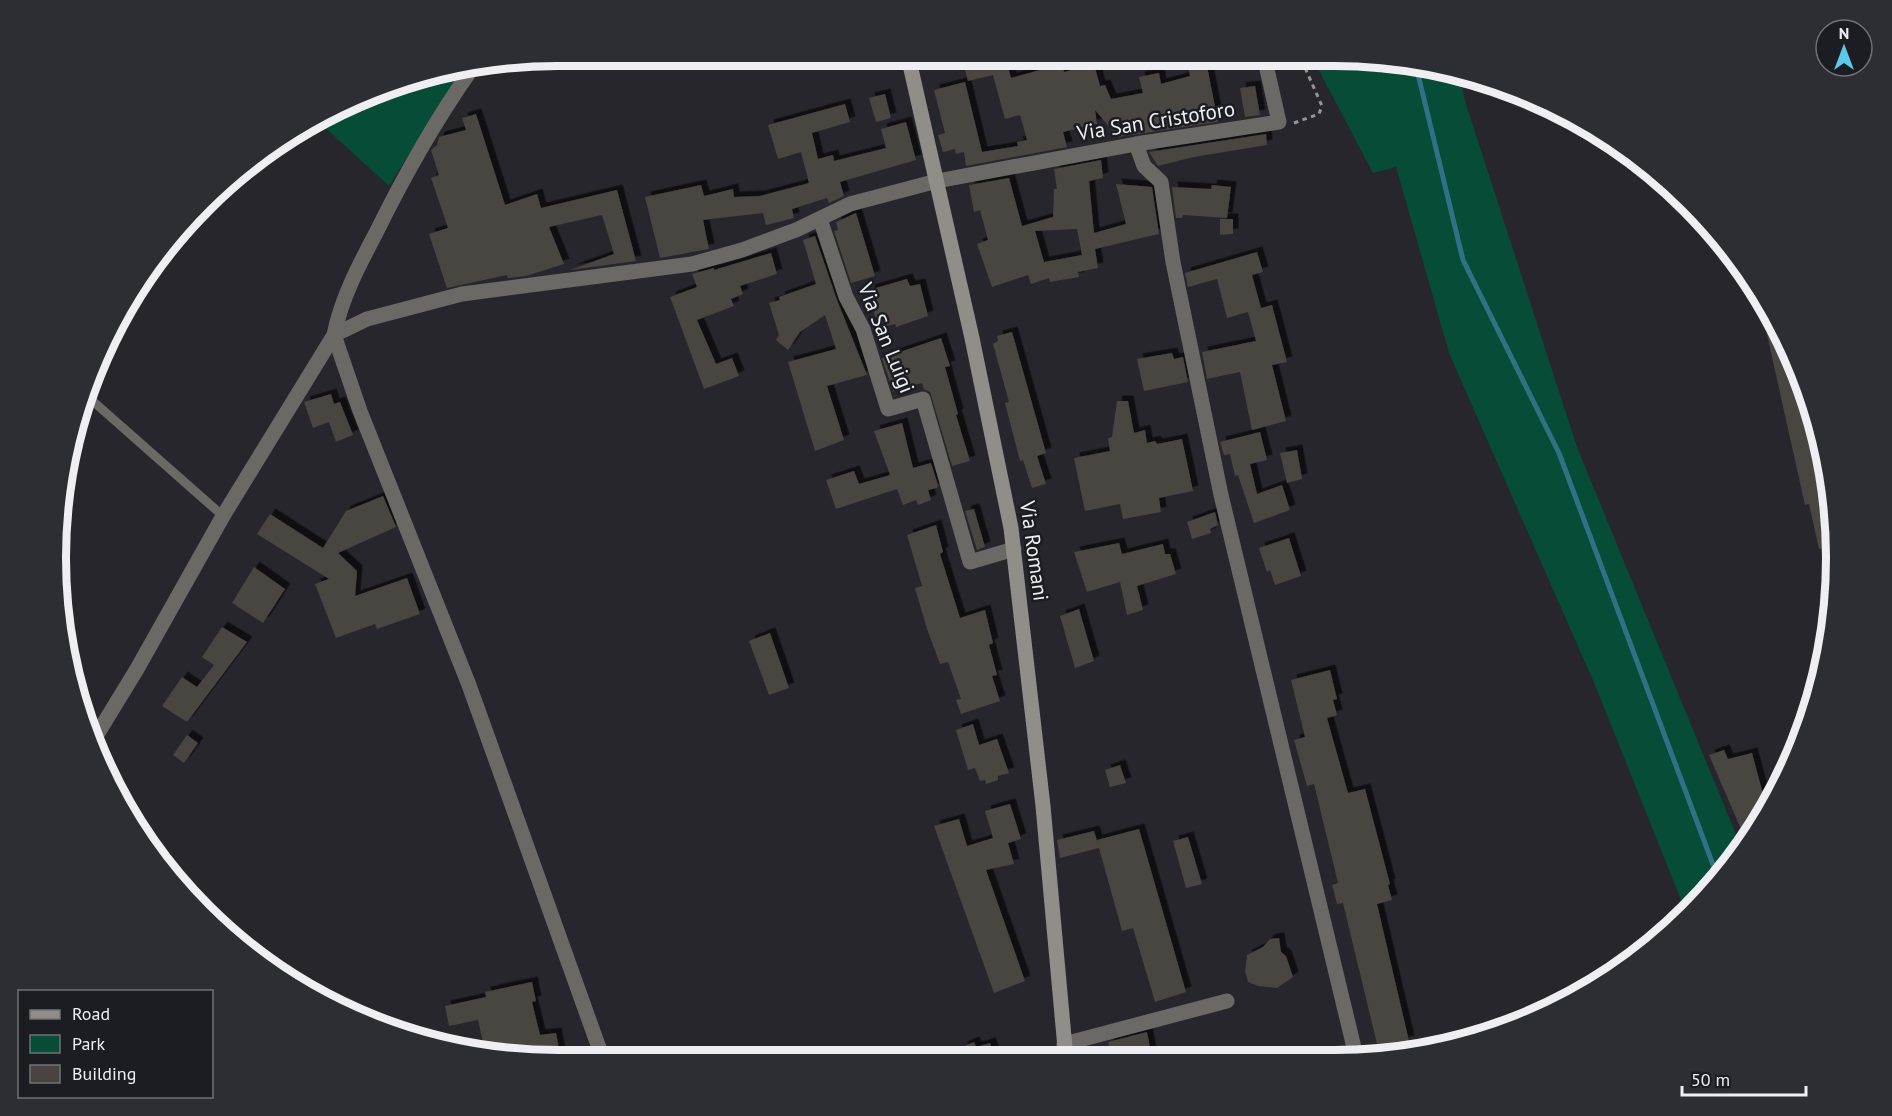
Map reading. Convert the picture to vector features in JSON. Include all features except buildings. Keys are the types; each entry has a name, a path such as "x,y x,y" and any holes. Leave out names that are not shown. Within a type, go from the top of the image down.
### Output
{"street":[{"name":"Via Romani","path":"910,66 1004,483 1014,549 1043,806 1065,1050"},
{"path":"1266,66 1279,122"},
{"path":"98,733 137,669 223,516 334,334 338,316 365,254 402,181 445,106 468,74"},
{"name":"Via San Cristoforo","path":"334,334 367,319 462,294 692,264 742,250 796,230 850,204 938,181 1136,144 1279,122"},
{"path":"1136,144 1144,166 1161,182 1173,262 1221,495 1354,1049"},
{"name":"Via San Luigi","path":"820,219 846,297 863,329 888,409 923,399 970,562 1014,549"},
{"path":"334,334 360,411 469,686 600,1050"},
{"path":"1065,1044 1227,1001"}],"lane":[{"path":"92,400 223,516"}],"path":[{"path":"1279,122 1300,123 1319,114 1322,106 1306,66"}],"green space":[{"path":"1317,66 1398,70 1461,83 1577,447 1738,839 1724,858 1683,905 1595,685 1449,353 1396,167 1373,173"},
{"path":"458,76 389,186 323,126 370,103"}],"waterway":[{"path":"1418,73 1463,260 1559,453 1715,869"}]}
